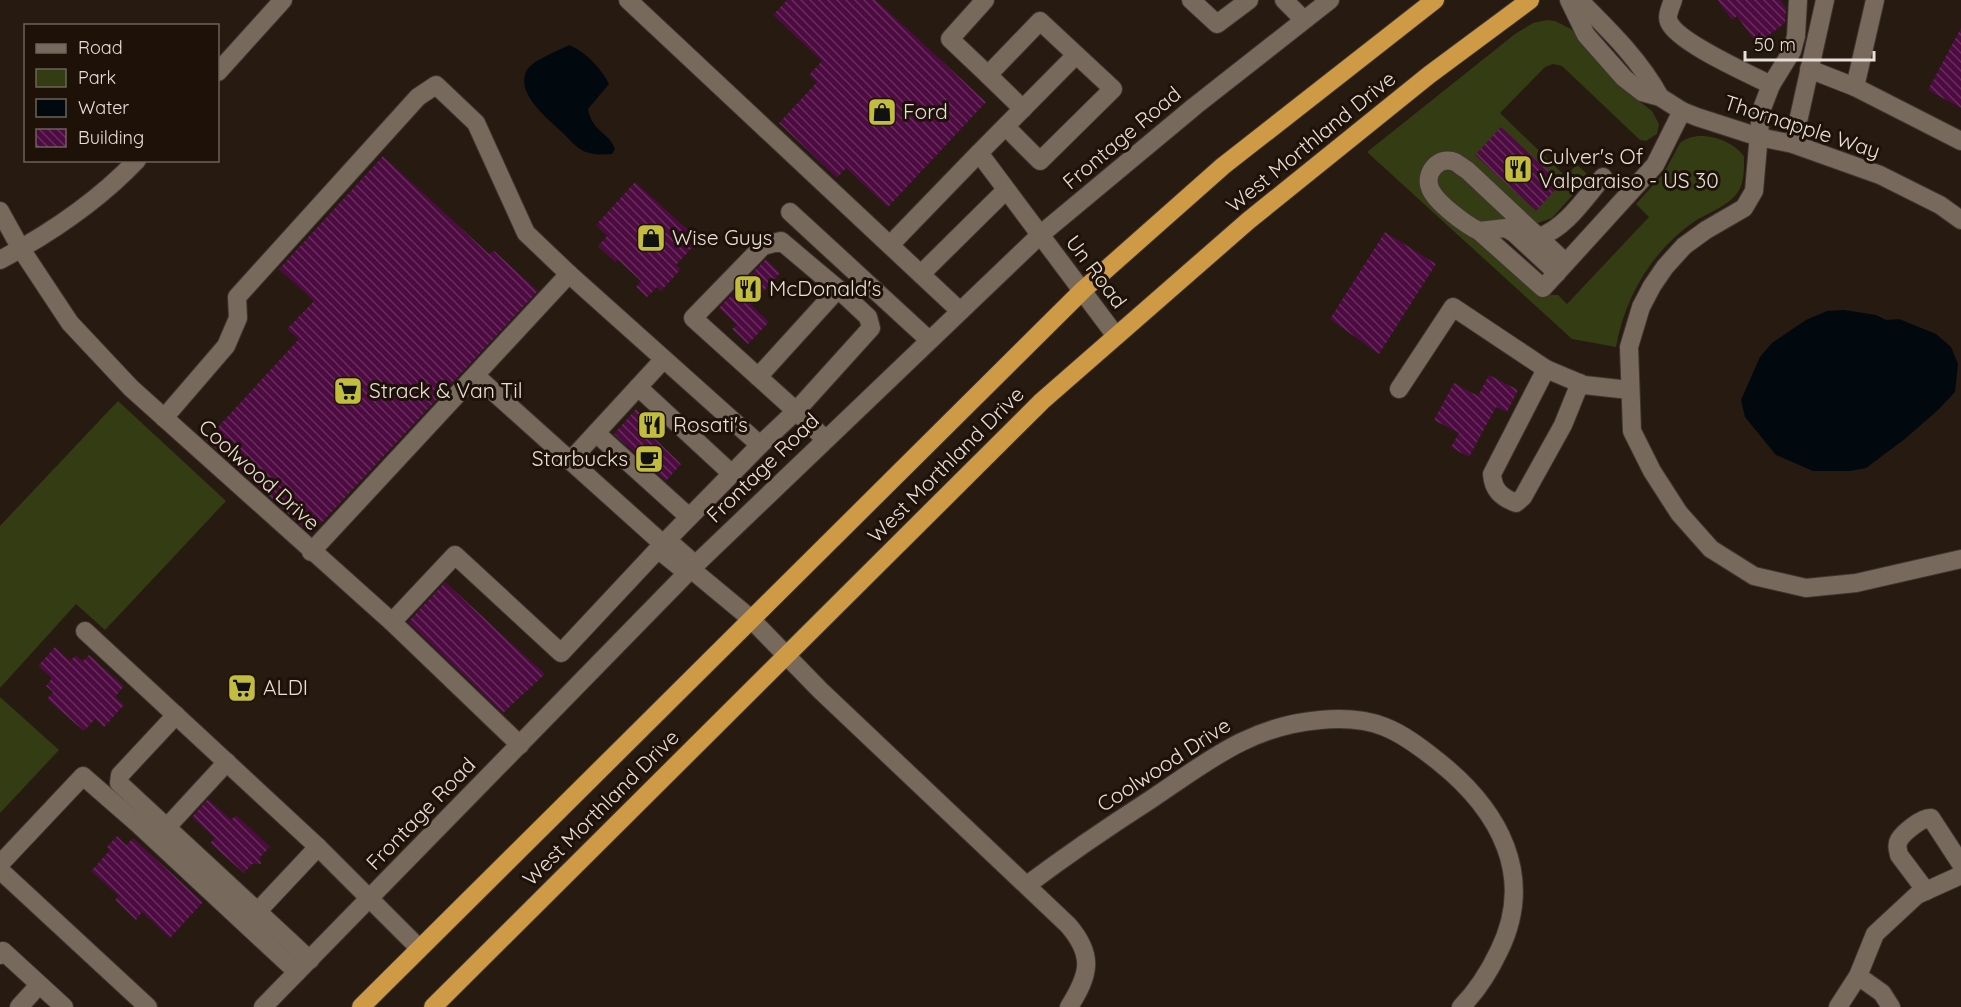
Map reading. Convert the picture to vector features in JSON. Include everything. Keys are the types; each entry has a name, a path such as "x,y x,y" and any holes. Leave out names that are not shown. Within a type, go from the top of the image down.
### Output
{"highway":[{"name":"West Morthland Drive","path":"361,1007 750,618 1083,290 1222,166 1436,0"},
{"name":"West Morthland Drive","path":"433,1007 1042,401 1248,221 1429,75 1530,0"}],"street":[{"path":"628,0 960,311"},
{"path":"985,0 951,39 1023,109"},
{"path":"1191,0 1217,24 1249,0"},
{"path":"1284,0 1304,20"},
{"name":"Frontage Road","path":"263,1007 691,569 1040,235 1195,106 1330,0"},
{"name":"Thornapple Way","path":"1569,0 1586,35 1624,78 1642,92 1660,97 1682,111 1759,137 1793,144 1880,175 1940,206 1961,220"},
{"name":"Thornapple Way","path":"1579,0 1648,75 1660,97"},
{"path":"1673,0 1668,18 1669,23 1678,33 1701,49 1771,85"},
{"path":"1798,0 1796,36 1792,51 1771,85 1761,111 1754,191 1744,208 1684,246 1665,267 1641,307 1629,347 1632,431 1652,471 1679,513 1711,549 1754,576 1806,588 1856,583 1961,559"},
{"path":"1793,144 1825,0"},
{"path":"1855,87 1875,0"},
{"path":"219,71 277,2"},
{"path":"988,75 1040,21 1113,89 1040,161 1006,126"},
{"path":"890,245 1076,56"},
{"path":"1809,69 1855,87 1961,141"},
{"path":"164,418 226,346 238,318 237,297 418,97 436,85 476,123 526,233 663,360 760,445"},
{"path":"1562,268 1539,237 1467,170 1455,162 1444,161 1434,166 1428,176 1429,187 1434,194 1468,226 1479,231 1543,288 1562,268 1655,165 1682,111"},
{"name":"Un Road","path":"979,153 1116,336"},
{"path":"0,260 85,207 135,162"},
{"path":"1539,237 1559,226 1603,177"},
{"path":"921,274 1006,190"},
{"name":"Coolwood Drive","path":"0,211 21,249 70,323 131,388 311,552 392,622 520,745"},
{"path":"790,212 929,340"},
{"path":"1479,231 1506,228 1562,268"},
{"path":"392,622 455,555 561,653 689,517 796,411 871,328 868,316 781,241 763,246 693,318 796,411 825,439"},
{"path":"311,552 569,274"},
{"path":"758,377 838,289"},
{"path":"1399,389 1453,306 1546,369 1580,383 1629,390"},
{"path":"570,461 663,360"},
{"path":"1546,369 1492,474 1493,485 1503,498 1515,502 1523,496 1563,425 1580,383"},
{"path":"476,376 663,544 674,545 689,559 691,569 750,618 820,690 1068,925 1080,938 1085,951 1087,968 1082,986 1069,1007"},
{"path":"638,387 732,474"},
{"path":"596,433 689,517"},
{"path":"85,631 318,847 419,948"},
{"path":"176,715 120,775 119,783 257,912 304,966"},
{"name":"Coolwood Drive","path":"1027,885 1205,763 1258,733 1301,722 1340,718 1384,725 1422,748 1459,778 1496,824 1512,865 1513,905 1508,931 1482,983 1461,1007"},
{"path":"167,827 227,762"},
{"path":"0,864 83,776 304,966"},
{"path":"1926,891 1899,855 1897,848 1899,841 1921,820 1931,818 1961,864"},
{"path":"257,912 318,847"},
{"path":"0,870 148,1007"},
{"path":"1838,1007 1858,976 1875,934 1917,895 1961,875"},
{"path":"0,955 3,951 64,1007"},
{"path":"1858,976 1882,993 1891,1007"},
{"path":"19,1007 39,985"}],"green space":[{"path":"1555,21 1571,29 1635,98 1652,111 1659,124 1657,134 1646,141 1640,140 1562,66 1553,64 1545,67 1500,113 1565,176 1577,165 1586,173 1587,179 1552,218 1538,223 1531,221 1465,160 1421,175 1484,240 1545,295 1558,295 1567,304 1649,217 1636,204 1664,173 1680,143 1695,136 1705,136 1723,140 1744,156 1742,182 1735,196 1692,223 1677,235 1652,262 1633,294 1616,347 1572,339 1367,152 1515,34 1533,23"},
{"path":"1454,169 1535,244 1478,222 1440,192 1436,177 1443,170"},
{"path":"118,401 226,501 105,630 76,604 0,688 0,526"},
{"path":"0,697 59,750 0,813"}],"water":[{"path":"569,45 592,61 609,84 588,109 593,123 612,143 615,149 612,154 591,153 578,147 535,106 526,89 524,80 529,68 538,60"},
{"path":"1844,310 1876,315 1886,320 1899,319 1936,334 1951,347 1958,364 1955,392 1906,438 1866,468 1850,471 1813,471 1776,455 1745,417 1741,400 1760,357 1772,343 1806,320 1827,311"}],"building":[{"name":"Ford","path":"787,0 876,0 986,102 888,207 846,168 837,178 779,123 817,82 809,75 822,61 773,15"},
{"path":"1717,0 1780,0 1786,8 1785,23 1757,44 1737,16 1732,20"},
{"path":"1961,28 1961,108 1928,90"},
{"name":"Culver's Of Valparaiso - US 30","path":"1501,127 1561,183 1536,211 1475,155"},
{"name":"Strack & Van Til","path":"383,156 489,254 494,251 538,291 311,534 206,440 299,339 287,329 314,301 279,269"},
{"name":"Wise Guys","path":"635,182 699,240 676,265 681,269 661,291 657,287 647,297 636,287 641,281 598,246 607,236 596,225"},
{"path":"1385,232 1436,264 1379,354 1330,319"},
{"name":"McDonald's","path":"766,259 780,273 751,305 769,322 748,344 732,329 737,325 719,308"},
{"path":"1489,375 1518,390 1507,412 1496,407 1469,457 1451,447 1459,433 1434,420 1454,383 1478,396"},
{"path":"636,409 645,418 650,413 663,425 652,436 681,464 666,481 614,434"},
{"path":"445,582 545,674 503,713 408,622"},
{"path":"55,647 70,661 76,655 83,661 89,655 124,686 115,697 124,705 104,727 95,719 84,731 47,699 53,692 46,686 52,678 38,666"},
{"path":"208,799 231,820 236,815 270,847 260,857 261,864 252,864 244,873 210,843 215,838 192,817"},
{"path":"117,836 126,845 133,838 203,902 170,938 142,912 136,920 115,900 119,896 91,871 110,850 107,847"}],"place":[{"name":"Ford","path":"882,112"},
{"name":"Culver's Of Valparaiso - US 30","path":"1518,169"},
{"name":"Wise Guys","path":"651,238"},
{"name":"McDonald's","path":"748,289"},
{"name":"Strack & Van Til","path":"348,391"},
{"name":"Rosati's","path":"652,425"},
{"name":"Starbucks","path":"649,459"},
{"name":"ALDI","path":"242,688"}]}
